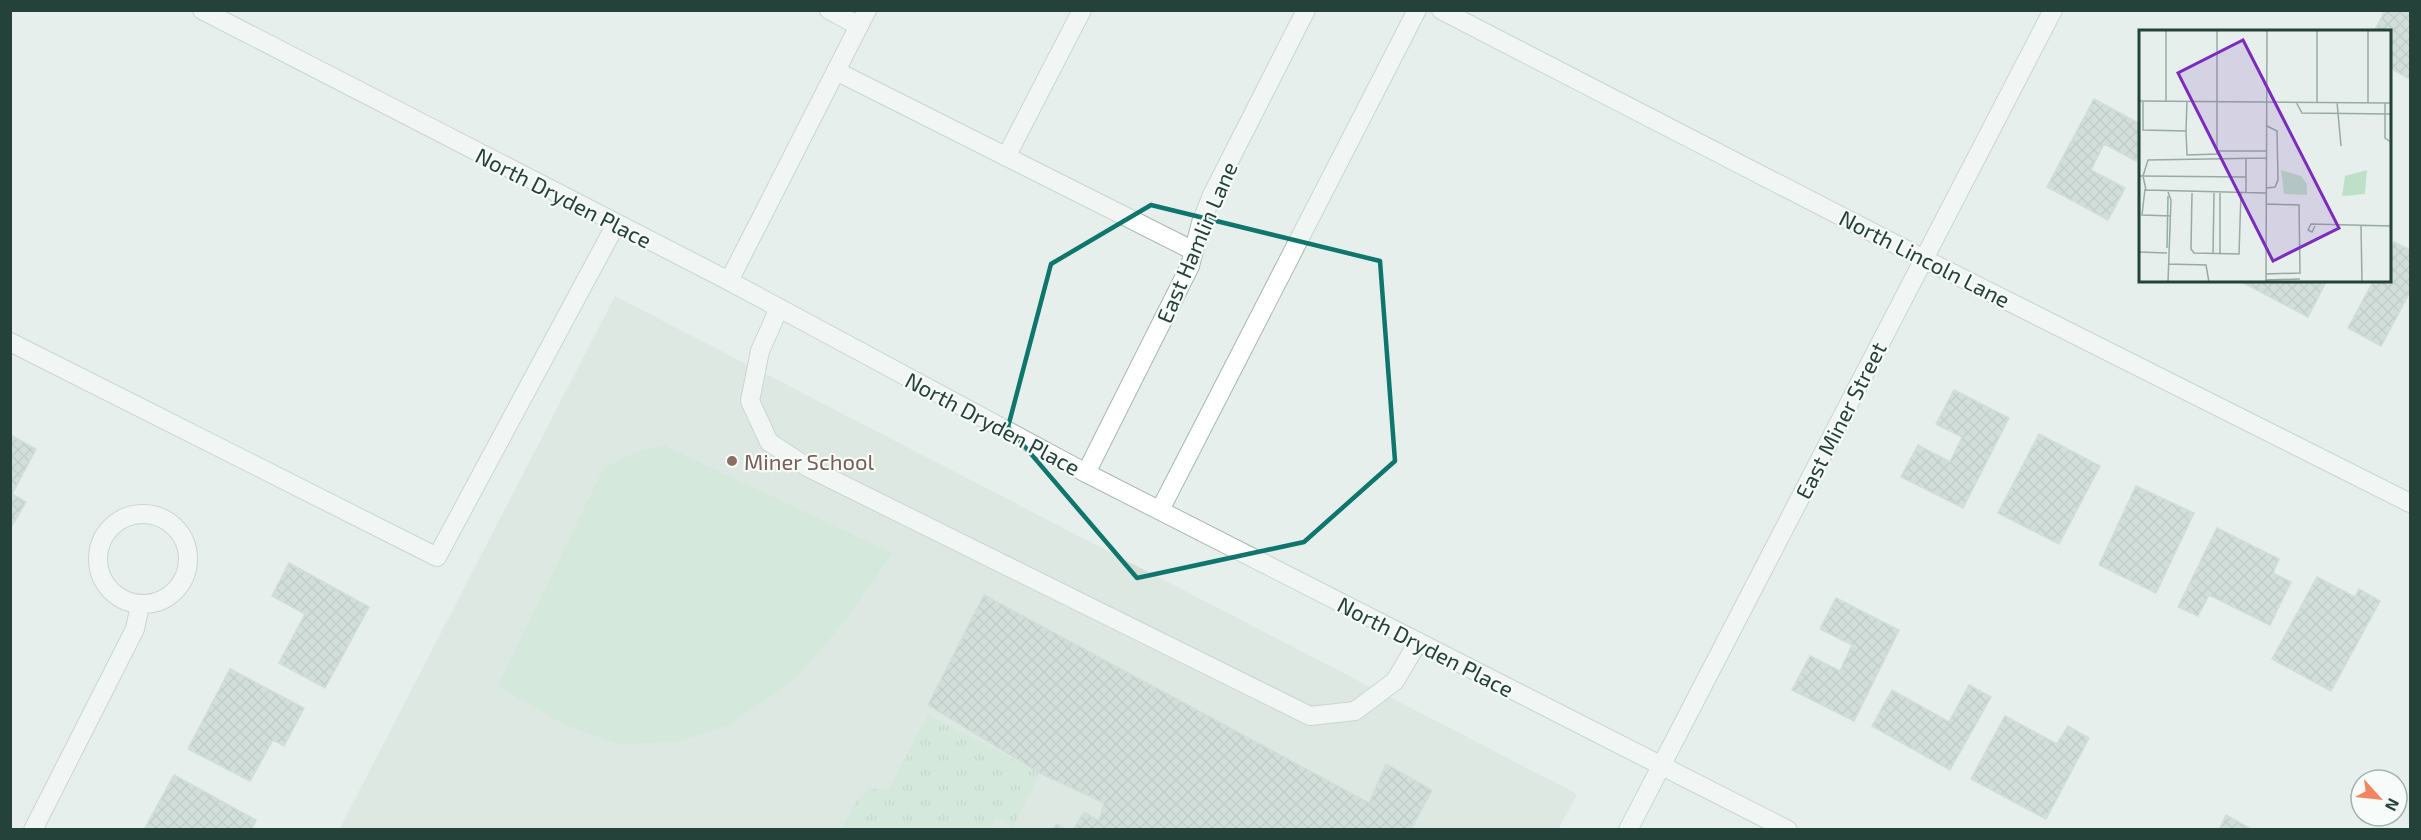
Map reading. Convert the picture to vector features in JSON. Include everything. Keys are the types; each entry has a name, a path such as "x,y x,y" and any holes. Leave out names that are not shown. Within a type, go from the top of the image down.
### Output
{"street":[{"name":"North Dryden Place","path":"202,10 729,281 1086,473 1788,830"},
{"path":"729,281 863,18 829,10"},
{"path":"1006,157 1082,10"},
{"name":"East Hamlin Lane","path":"1086,473 1173,303 1190,266 1201,223 1212,195 1306,10"},
{"path":"1160,510 1417,10"},
{"name":"North Lincoln Lane","path":"1441,10 1924,259 2410,503"},
{"name":"East Miner Street","path":"1628,830 2053,10"},
{"path":"836,72 1194,251"},
{"path":"10,342 437,557 616,224"},
{"path":"778,308 759,351 750,400 769,442 807,467 1310,716 1355,711 1395,681 1418,642"},
{"path":"140,514 154,515 168,521 179,531 186,545 189,560 186,574 174,592 155,603 140,605 125,601 112,593 103,581 98,567 98,552 103,537 112,525 125,517 140,514"},
{"path":"33,830 135,629 140,605"}],"highlighted area":[{"path":"1151,205 1380,261 1395,461 1304,542 1137,578 1008,427 1051,264"}],"shaded area":[{"name":"Miner School","path":"615,296 1577,794 1558,830 339,830"}],"green space":[{"path":"663,445 892,553 846,620 795,679 729,725 677,742 616,744 563,724 498,686 603,469 629,455"},
{"path":"928,715 1040,773 1013,827 996,818 990,829 842,829 854,806 864,794 871,790 888,790"}],"building":[{"path":"2385,10 2410,10 2410,79 2391,69 2391,30 2375,30"},
{"path":"2094,99 2139,123 2139,155 2136,161 2104,144 2091,170 2125,188 2108,220 2047,187"},
{"path":"2394,242 2410,250 2410,292 2381,346 2348,328 2373,282 2391,282 2391,249"},
{"path":"2242,282 2326,282 2308,317"},
{"path":"1954,390 2009,418 1963,508 1901,477 1918,445 1950,462 1962,437 1936,424"},
{"path":"2039,434 2100,466 2059,544 1998,513"},
{"path":"10,435 36,449 12,494 26,502 10,529"},
{"path":"2136,486 2194,513 2156,593 2099,565"},
{"path":"2217,528 2279,559 2273,573 2291,582 2270,625 2209,595 2198,616 2178,607"},
{"path":"289,563 369,607 325,688 279,663 305,614 272,596"},
{"path":"2317,577 2355,597 2359,589 2380,601 2331,691 2272,659"},
{"path":"984,595 1369,803 1386,764 1432,790 1411,829 1413,830 1073,830 1084,812 1099,821 1104,803 1040,773 928,705"},
{"path":"1836,598 1899,630 1854,721 1792,690 1810,656 1840,671 1852,645 1820,629"},
{"path":"230,669 304,708 284,746 273,740 250,781 188,749"},
{"path":"1969,685 1991,697 1950,770 1872,726 1892,690 1949,722"},
{"path":"2005,716 2057,744 2068,726 2089,738 2046,819 1971,779"},
{"path":"174,775 256,820 251,830 144,830"},
{"path":"2226,815 2253,830 2219,830"},
{"path":"1056,824 1068,830 1053,830"}],"place":[{"name":"Miner School","path":"732,461"}]}
